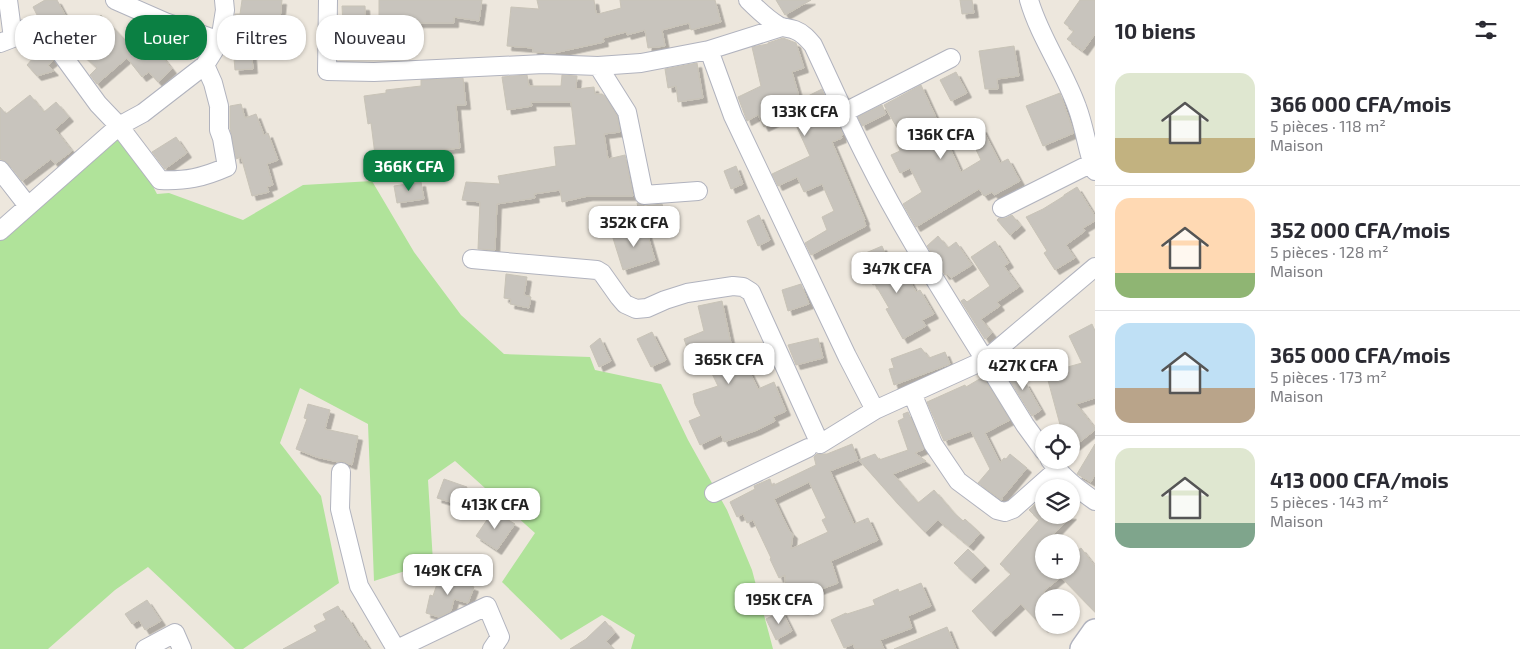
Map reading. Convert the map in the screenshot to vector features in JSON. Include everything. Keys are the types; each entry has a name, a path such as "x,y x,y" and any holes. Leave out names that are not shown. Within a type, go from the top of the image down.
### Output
{"street":[{"path":"7,40 8,0"},
{"path":"115,0 165,22 217,40"},
{"path":"224,0 224,15"},
{"path":"328,0 327,71 374,72 544,64 598,66 641,63 709,50 782,27"},
{"path":"748,0 762,14 782,27 794,30 805,36 814,45 866,159 906,231 950,305 1035,438"},
{"path":"1002,208 1094,167 1078,107 1052,54 1029,0"},
{"path":"7,40 25,29 39,30 47,34 98,104 118,126 160,180 182,181 227,167 220,130 219,106 213,83 205,65"},
{"path":"0,231 118,126 143,113 205,65 217,46"},
{"path":"709,50 733,116 843,348 875,410"},
{"path":"845,112 951,58"},
{"path":"598,66 627,112 644,195 698,191"},
{"path":"0,170 28,206"},
{"path":"472,259 597,270 602,273 619,297 626,304 636,309 647,308 687,293 733,286 742,287 751,292 820,444 875,410 985,360 1095,267"},
{"path":"912,393 933,444 958,481 997,510 1005,512 1012,509 1050,469"},
{"path":"714,493 808,448"},
{"path":"1058,469 1071,484 1095,501"},
{"path":"342,472 340,509 359,586 396,649 487,606 500,637 492,649"},
{"path":"1083,649 1095,632"},
{"path":"145,649 175,633 182,649"}],"green space":[{"path":"122,128 157,194 169,193 243,220 303,185 372,181 414,252 461,315 504,354 590,357 595,370 661,384 688,440 727,510 752,570 773,649 631,649 635,635 602,615 561,640 502,582 535,533 455,461 428,480 433,562 374,581 368,424 300,388 280,443 321,496 339,583 243,649 235,649 148,567 115,590 48,649 0,649 0,222"}],"building":[{"path":"45,0 57,0 65,15 37,15 33,7"},
{"path":"242,0 282,0 280,15 235,15 240,14"},
{"path":"379,0 482,0 479,21 454,17 454,23 424,23 424,15 379,15"},
{"path":"537,0 594,0 596,13 598,14 621,8 620,0 715,0 721,22 691,30 689,23 662,30 665,46 648,48 645,30 627,35 626,32 603,38 604,42 554,53 533,52 533,48 507,46 511,7 539,9"},
{"path":"776,0 811,0 785,15"},
{"path":"960,0 972,0 974,13 962,14"},
{"path":"1080,0 1095,0 1095,34 1083,51 1067,39 1074,31 1064,23"},
{"path":"342,6 365,6 365,15 342,15"},
{"path":"115,30 125,40 125,60 97,84 90,75 97,68 88,60 115,60"},
{"path":"783,38 796,43 804,68 792,72 800,100 822,89 835,122 837,121 843,135 841,136 842,138 832,142 866,226 811,255 805,243 827,230 822,217 834,211 822,184 804,192 797,177 778,186 772,174 810,156 791,114 764,127 758,115 747,121 738,97 761,86 752,47 768,44"},
{"path":"1014,46 1019,76 997,79 998,89 985,89 979,51"},
{"path":"31,60 52,60 48,65 54,71 37,76 27,65"},
{"path":"129,60 165,60 172,69 158,82 149,72 142,77"},
{"path":"234,60 252,60 253,69 235,70"},
{"path":"697,63 703,98 678,102 676,86 668,88 665,69"},
{"path":"956,72 967,93 951,101 940,80"},
{"path":"527,75 529,86 561,86 562,75 577,76 576,89 594,87 595,94 605,96 617,116 620,132 604,134 608,159 625,155 633,196 588,196 562,202 560,190 534,194 535,198 497,204 495,250 478,249 480,202 462,200 466,182 500,184 498,176 556,166 554,147 576,145 571,102 531,102 532,106 507,110 502,77"},
{"path":"463,78 466,105 456,105 460,148 440,150 440,156 376,163 371,123 368,124 364,96 386,93 386,90 421,86 421,80"},
{"path":"921,85 961,172 981,160 969,135 982,128 1000,163 1008,159 1020,181 994,195 992,192 984,196 979,189 916,227 903,204 922,192 910,168 900,173 891,155 900,151 897,143 904,140 884,105"},
{"path":"1060,93 1074,133 1043,146 1026,106"},
{"path":"30,95 44,112 56,102 69,117 55,129 72,151 55,164 51,159 22,181 8,163 0,159 0,107 6,114"},
{"path":"241,104 245,118 256,114 264,135 268,133 278,160 267,164 273,185 267,187 269,192 252,196 241,157 236,159 230,128 230,106"},
{"path":"882,105 886,114 862,126 858,117"},
{"path":"176,137 187,153 165,169 152,152"},
{"path":"736,166 743,184 731,189 724,171"},
{"path":"421,182 424,199 397,203 394,186"},
{"path":"1077,187 1095,216 1095,221 1083,228 1085,231 1066,245 1075,258 1055,270 1044,253 1047,251 1026,217 1043,209"},
{"path":"637,203 645,206 662,204 665,214 641,221"},
{"path":"759,215 770,240 758,246 747,221"},
{"path":"1012,215 1021,226 1010,235 997,220"},
{"path":"645,226 655,260 623,270 612,235"},
{"path":"938,236 948,248 956,242 972,265 951,278 948,274 945,275 927,246"},
{"path":"995,241 1009,263 1004,266 1019,287 997,302 1000,306 981,319 992,333 985,339 961,301 964,299 967,302 990,286 971,257"},
{"path":"882,246 897,280 906,274 916,292 920,290 934,314 922,320 926,326 903,339 886,309 889,308 875,284 873,285 861,255"},
{"path":"506,274 527,277 524,295 531,297 529,308 510,304 511,299 504,298"},
{"path":"801,284 809,304 788,311 782,290"},
{"path":"722,301 733,353 739,350 758,389 774,382 786,411 773,417 775,421 757,430 724,442 721,435 700,445 689,421 701,416 695,404 693,394 718,386 700,349 689,353 684,339 704,331 698,306"},
{"path":"1092,324 1095,331 1095,398 1076,404 1095,430 1080,442 1080,424 1060,424 1046,373 1082,363 1069,336"},
{"path":"652,332 666,360 651,367 637,339"},
{"path":"600,338 611,361 599,367 590,346"},
{"path":"818,338 823,358 796,365 788,345"},
{"path":"921,348 929,358 945,352 950,364 894,385 889,369 894,368 891,359"},
{"path":"1015,366 1023,383 1025,382 1041,410 1032,416 1004,371"},
{"path":"983,377 1010,420 985,433 1000,463 1010,454 1027,468 1002,500 978,483 990,469 971,431 944,441 927,402 965,385 966,387"},
{"path":"308,404 330,410 325,429 358,436 352,465 342,461 338,462 316,457 296,449 307,419 304,418"},
{"path":"908,412 924,449 915,453 926,461 893,474 918,503 934,490 953,512 963,521 965,519 980,533 969,546 938,520 925,532 859,460 875,454 879,460 908,450 898,421 904,418 903,414"},
{"path":"852,444 858,460 830,471 854,524 868,518 878,540 831,561 838,583 816,591 816,601 805,601 805,610 786,609 785,575 779,578 753,520 747,523 743,514 737,517 730,502 755,489 754,486 770,479 772,486 816,465 814,457 817,454 827,454","holes":["809,482 826,518 822,520 828,532 791,549 793,534 789,530 774,499"]},
{"path":"1095,444 1095,474 1091,482 1077,474"},
{"path":"444,479 467,487 460,505 437,498"},
{"path":"1035,504 1035,516 1029,510"},
{"path":"493,511 515,524 497,550 476,536"},
{"path":"1035,524 1063,524 1054,534 1035,534 1035,579 1059,579 1046,589 1035,589 1035,619 1021,604 991,632 972,611 1011,574 1000,564"},
{"path":"1081,548 1095,566 1095,612 1080,597 1080,589 1073,589 1063,579 1080,579"},
{"path":"968,549 985,566 971,579 954,563"},
{"path":"440,575 474,587 468,603 454,599 451,611 439,617 426,613 430,595 433,596"},
{"path":"921,583 931,606 908,616 912,628 880,640 884,649 855,649 853,644 844,648 831,620 846,613 875,605 873,600 898,589 899,592"},
{"path":"147,600 161,621 145,630 139,620 132,624 125,614"},
{"path":"338,606 369,649 283,649 317,631 314,626 326,620 323,614"},
{"path":"782,611 792,631 776,640 766,619"},
{"path":"605,621 615,633 606,641 614,649 570,649 586,639"},
{"path":"947,627 956,649 894,649"}]}
